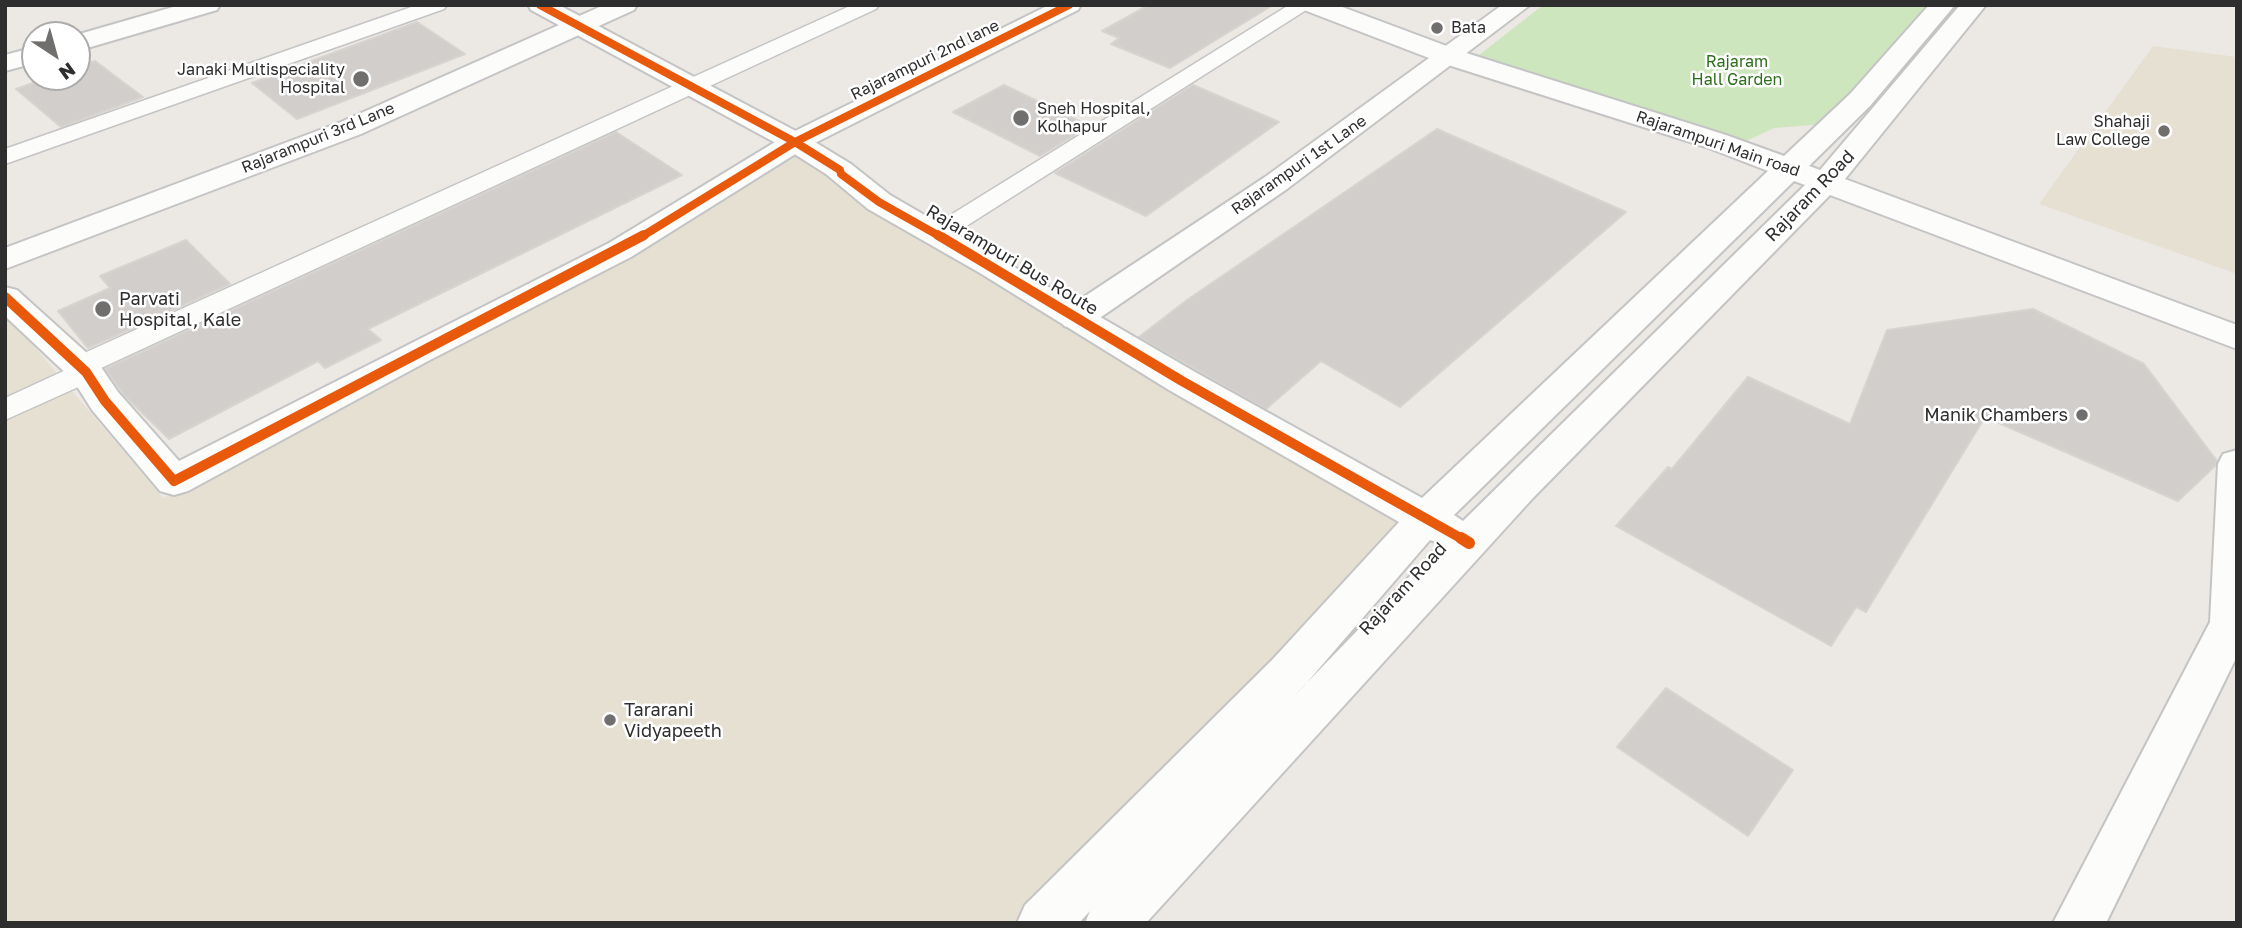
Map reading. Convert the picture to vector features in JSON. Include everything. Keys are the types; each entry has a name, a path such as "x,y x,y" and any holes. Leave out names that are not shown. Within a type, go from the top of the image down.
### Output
{"street":[{"path":"91,39 208,5"},
{"name":"Rajarampuri Bus Route","path":"540,5 795,142 840,170 841,174 879,202 1469,543"},
{"name":"Rajarampuri 3rd Lane","path":"5,259 351,128 625,5"},
{"name":"Rajarampuri 2nd lane","path":"83,369 105,401 174,481 416,353 620,250 795,142 1069,5"},
{"name":"Rajarampuri Main road","path":"1312,5 1451,57 1716,141 2237,338"},
{"name":"Rajarampuri 1st Lane","path":"1076,318 1276,183 1451,57 1518,5"},
{"path":"1043,923 1288,673 1426,518 1808,175 1860,100 1943,5"},
{"name":"Rajaram Road","path":"1111,923 1559,448 1808,175 1928,56 1974,5"},
{"path":"5,297 83,369"},
{"path":"2078,923 2232,622 2237,464"}],"lane":[{"path":"5,157 438,5"},
{"path":"5,410 83,369 689,85 869,5"},
{"path":"937,234 1304,5"}],"shaded area":[{"name":"Shahaji Law College","path":"2153,46 2237,57 2237,274 2039,204"},
{"name":"Tararani Vidyapeeth","path":"799,148 1414,518 1015,923 5,923 5,312 163,498 555,292"}],"green space":[{"name":"Rajaram Hall Garden","path":"1543,5 1933,5 1826,124 1774,128 1742,143 1479,55"}],"building":[{"path":"1149,5 1273,5 1170,68 1111,44 1119,38 1102,31"},
{"path":"417,22 465,54 297,119 252,83"},
{"path":"95,61 143,97 61,127 16,89 91,91 91,62"},
{"path":"1004,85 1089,126 1040,156 953,112"},
{"path":"1193,85 1279,122 1146,216 1055,173"},
{"path":"1437,129 1626,212 1400,407 1321,361 1266,409 1139,337 1187,300"},
{"path":"616,132 682,175 368,329 381,340 325,368 318,361 169,439 125,396 105,369"},
{"path":"186,240 230,284 88,348 58,311 110,288 100,276"},
{"path":"2033,309 2144,364 2217,461 2178,501 1985,417 1866,612 1856,607 1831,646 1616,526 1668,467 1672,469 1748,377 1850,424 1887,330"},
{"path":"1666,688 1793,770 1748,836 1617,747"}],"cycle path":[{"path":"540,5 795,142 840,170 841,174 879,202 992,266 1182,381 1469,543"},
{"path":"5,297 86,372 105,401 174,481 416,353 620,250 795,142 1069,5"}],"place":[{"name":"Bata","path":"1437,28"},
{"name":"Janaki Multispeciality Hospital","path":"361,79"},
{"name":"Sneh Hospital, Kolhapur","path":"1021,118"},
{"name":"Shahaji Law College","path":"2164,131"},
{"name":"Parvati Hospital, Kale","path":"103,309"},
{"name":"Manik Chambers","path":"2082,415"},
{"name":"Tararani Vidyapeeth","path":"610,720"}]}
